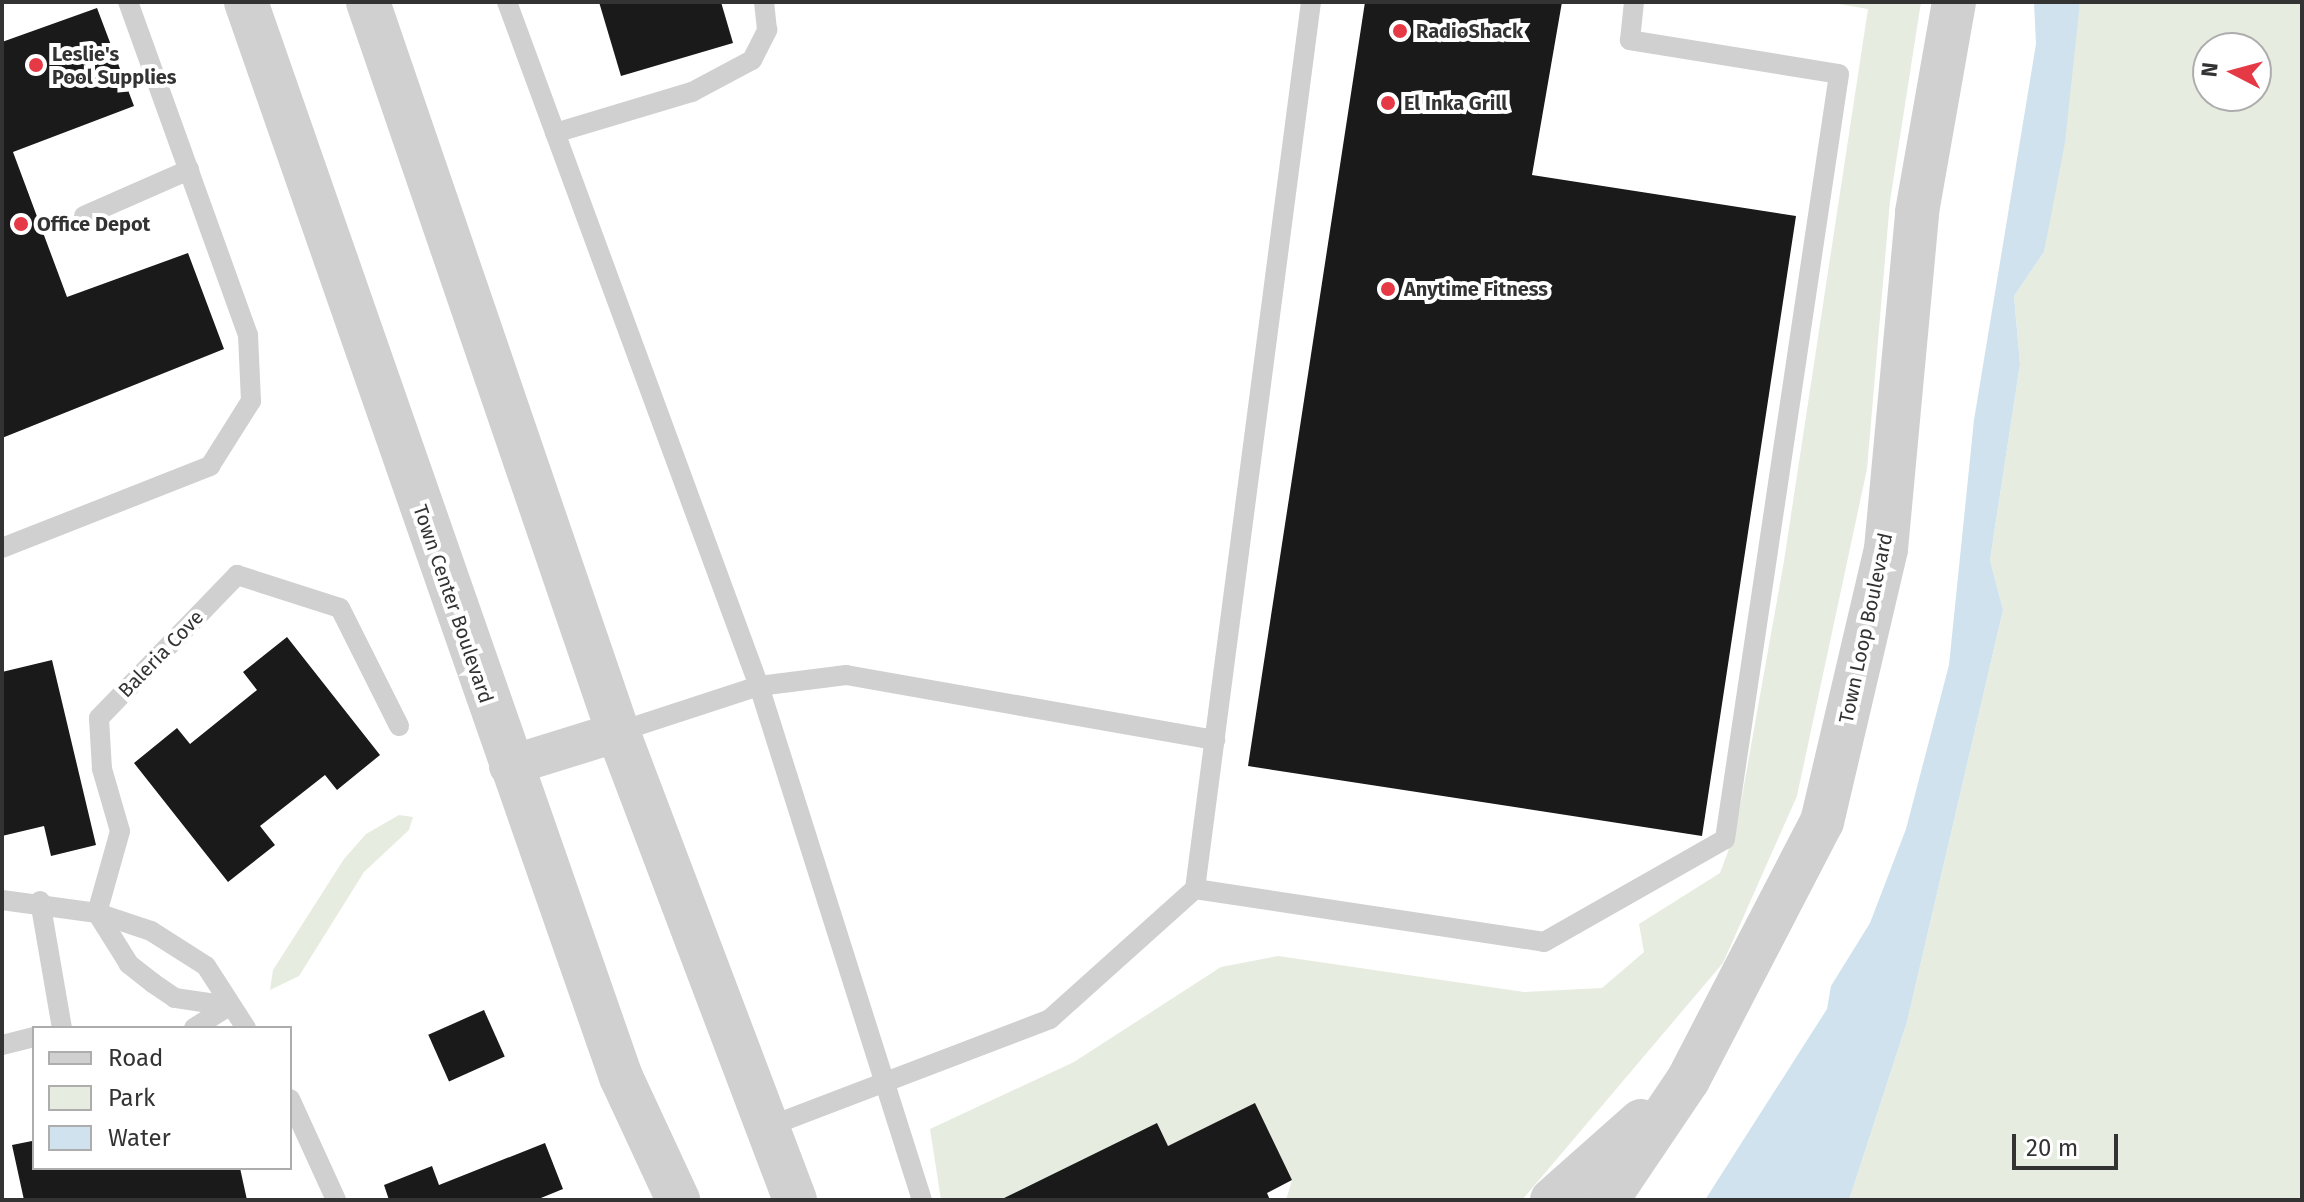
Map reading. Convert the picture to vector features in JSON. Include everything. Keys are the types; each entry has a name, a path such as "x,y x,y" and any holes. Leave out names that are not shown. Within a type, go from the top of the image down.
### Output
{"street":[{"name":"Town Center Boulevard","path":"246,2 509,766 621,1077 678,1200"},
{"path":"336,2 415,233 476,325"},
{"path":"368,2 476,325 618,732 765,1128 795,1200"},
{"name":"Town Loop Boulevard","path":"1607,1200 1688,1080 1822,822 1886,549 1917,212 1954,2"},
{"path":"509,766 618,732"},
{"name":"Town Loop Boulevard","path":"1552,1200 1688,1080"}],"lane":[{"path":"2,548 210,466 251,401 248,335 128,2"},
{"path":"507,2 759,686 889,1080 922,1200"},
{"path":"555,133 692,92 752,60 767,30 764,2"},
{"path":"765,1128 1050,1019 1195,889 1311,2"},
{"path":"1195,889 1544,942 1725,839 1839,74 1630,40 1634,2"},
{"path":"84,216 189,170"},
{"name":"Baleria Cove","path":"97,913 120,831 102,769 99,718 237,575 340,608 399,726"},
{"path":"618,732 759,686 846,675 1215,740"},
{"path":"2,900 40,901 97,913 178,946 206,966 244,1026"},
{"path":"40,901 62,1026"},
{"path":"97,913 129,964 175,998 229,1006"},
{"path":"197,1026 229,1006"},
{"path":"2,1045 32,1038"},
{"path":"292,1103 336,1200"}],"green space":[{"path":"1827,2 1921,2 1890,201 1867,469 1797,796 1723,963 1522,1200 1286,1200 1292,1180 1255,1104 1168,1146 1000,1200 941,1200 930,1129 1074,1062 1221,967 1278,956 1524,992 1602,988 1644,952 1639,924 1720,873 1736,830 1784,561 1868,9"},
{"path":"2080,2 2302,2 2302,1200 1849,1200 1907,1022 2003,610 1990,560 2020,364 2014,296 2044,252"},
{"path":"399,815 413,817 409,830 364,872 299,976 270,990 273,970 344,859 366,834"}],"water":[{"path":"2034,2 2080,2 2065,142 2044,252 2014,296 2020,364 1990,560 2003,610 1907,1022 1849,1200 1705,1200 1827,1009 1831,986 1870,923 1906,829 1949,665 1974,420 2036,44"}],"building":[{"path":"599,2 721,2 733,43 621,76"},
{"path":"1365,2 1562,2 1532,175 1796,216 1702,836 1248,766"},
{"path":"97,8 134,106 13,152 67,297 188,253 224,349 2,438 2,42"},
{"path":"287,637 380,755 337,790 325,775 260,826 275,845 228,882 134,763 177,728 190,744 257,690 243,672"},
{"path":"52,660 96,845 51,856 44,826 2,836 2,672"},
{"path":"484,1010 505,1057 449,1081 428,1035"},
{"path":"1255,1103 1292,1180 1267,1193 1270,1200 1000,1200 1157,1123 1168,1146"},
{"path":"32,1141 32,1170 240,1170 247,1200 24,1200 12,1145"},
{"path":"545,1143 563,1189 536,1200 389,1200 384,1185 432,1166 439,1185"}],"place":[{"name":"RadioShack","path":"1400,31"},
{"name":"Leslie's Pool Supplies","path":"36,65"},
{"name":"El Inka Grill","path":"1388,103"},
{"name":"Office Depot","path":"21,224"},
{"name":"Anytime Fitness","path":"1388,289"}]}
